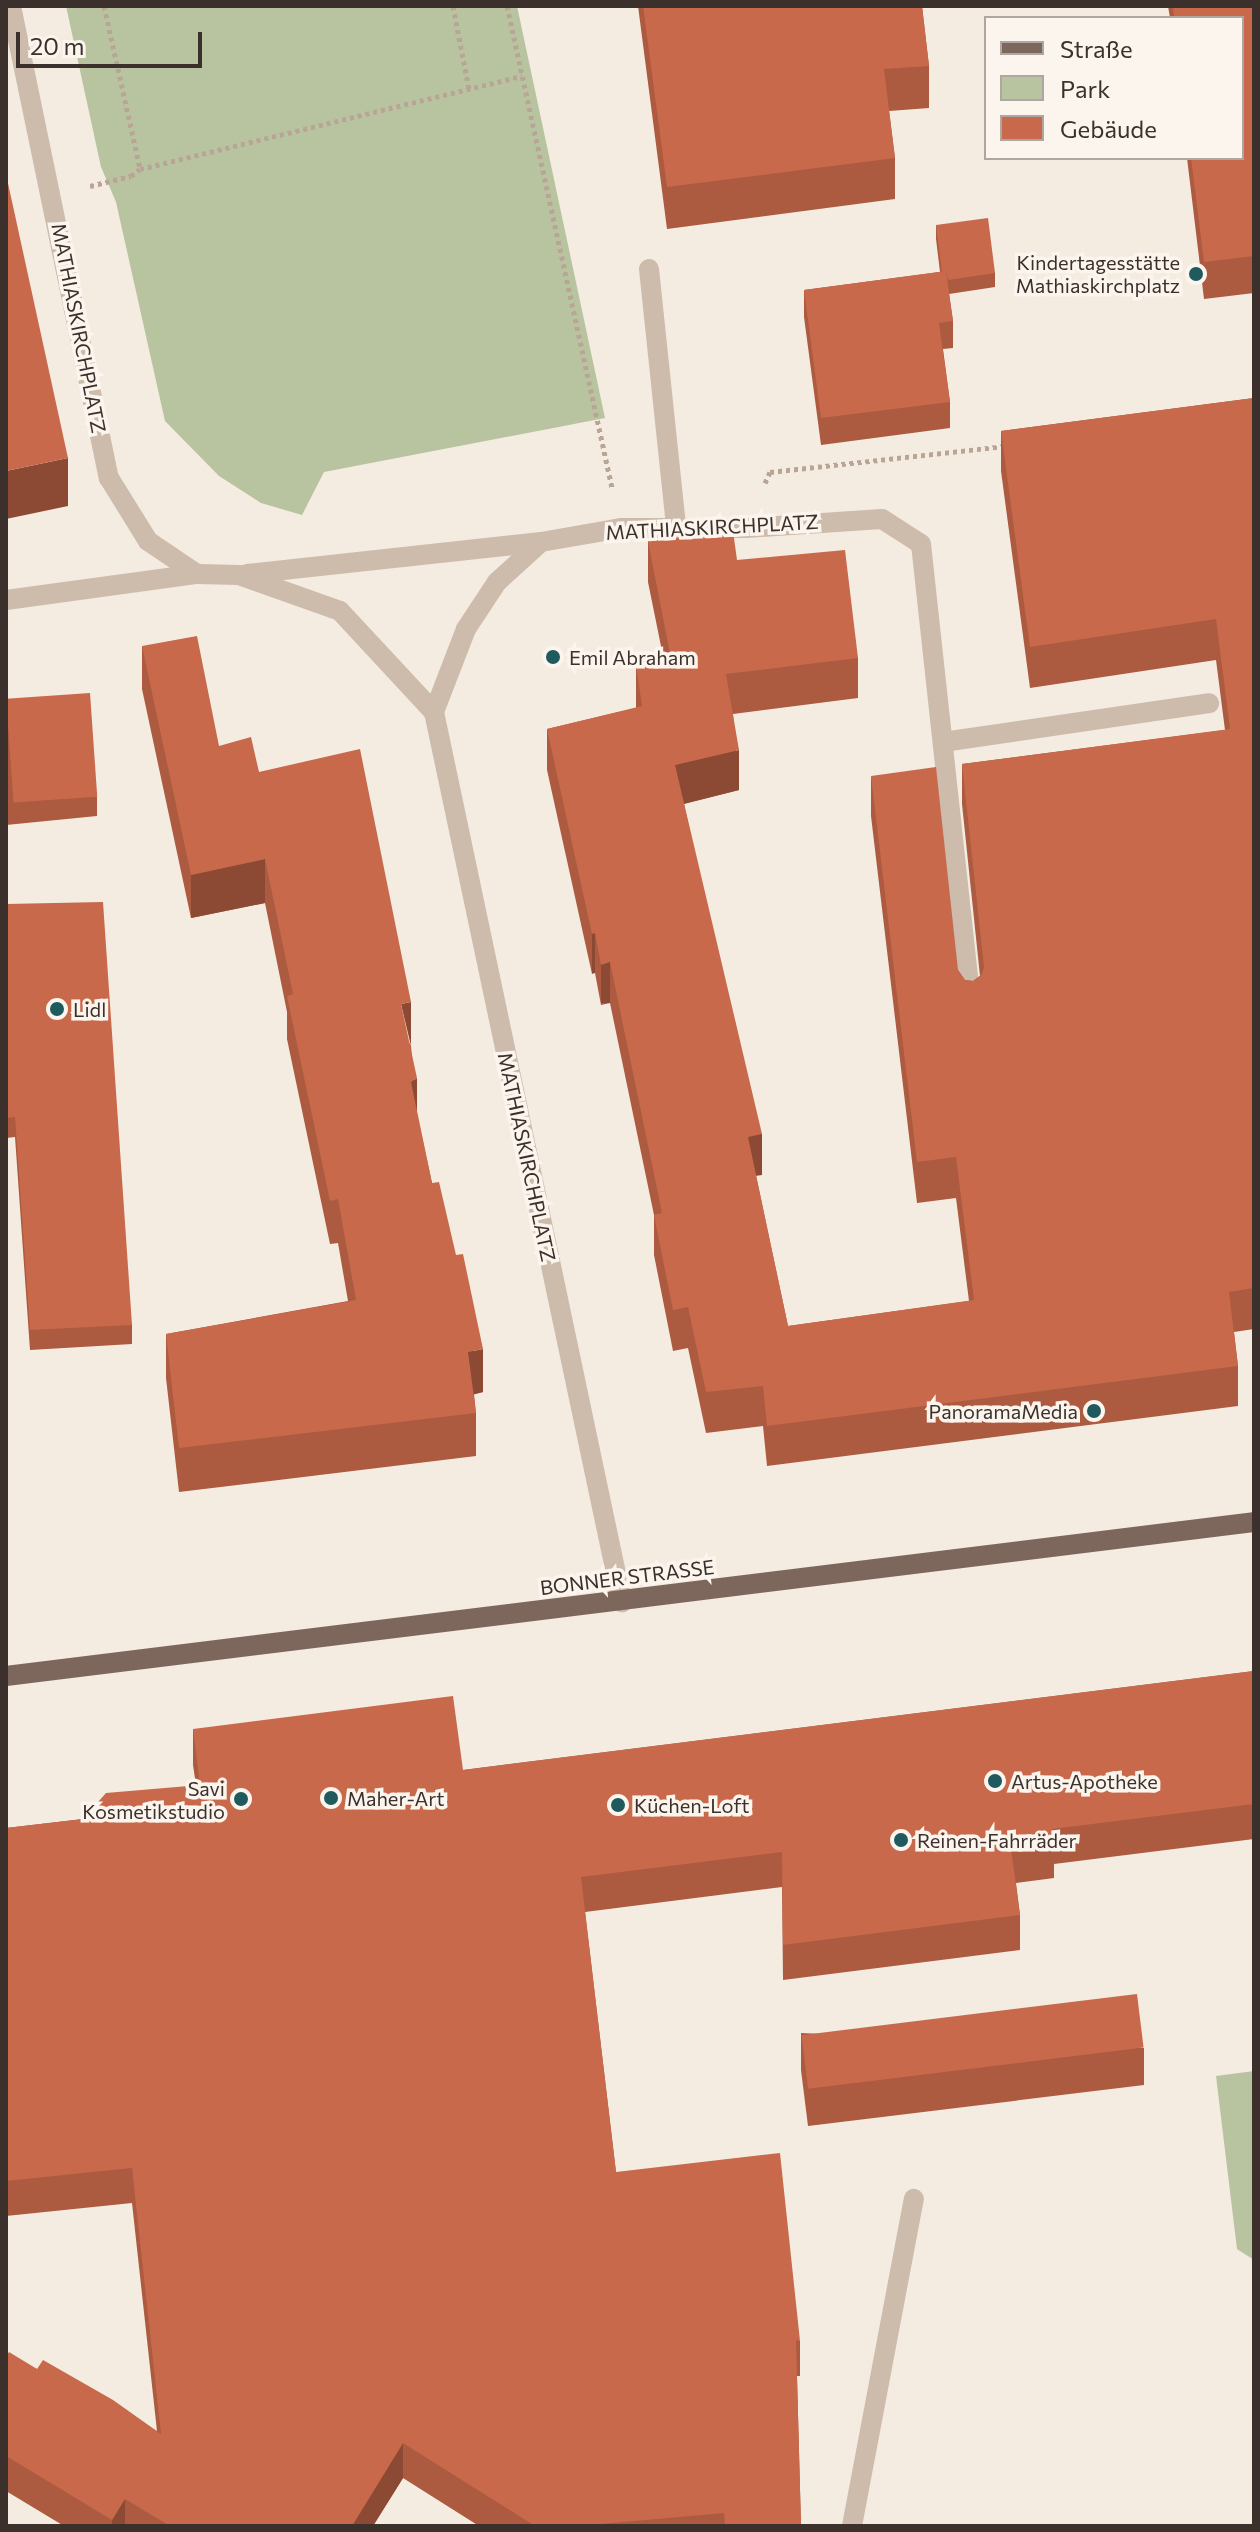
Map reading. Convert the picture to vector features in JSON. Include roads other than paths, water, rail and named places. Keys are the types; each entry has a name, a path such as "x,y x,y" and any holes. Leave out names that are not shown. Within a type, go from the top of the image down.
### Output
{"main road":[{"name":"BONNER STRASSE","path":"6,1676 1254,1522"}],"street":[{"name":"MATHIASKIRCHPLATZ","path":"11,6 53,196 109,478 148,541 197,574 239,575 541,542 621,528 746,528 882,519 921,544 943,742"},
{"path":"649,269 676,526"},
{"path":"434,712 466,629 497,582 541,542"},
{"path":"6,600 197,574"},
{"name":"MATHIASKIRCHPLATZ","path":"239,575 340,611 434,712 622,1602"},
{"path":"971,1009 943,742 1209,703"},
{"path":"852,2526 914,2199"}],"place":[{"name":"Kindertagesstätte Mathiaskirchplatz","path":"1196,274"},
{"name":"Emil Abraham","path":"553,657"},
{"name":"Lidl","path":"57,1009"},
{"name":"PanoramaMedia","path":"1094,1411"},
{"name":"Artus-Apotheke","path":"995,1781"},
{"name":"Maher-Art","path":"331,1798"},
{"name":"Savi Kosmetikstudio","path":"241,1799"},
{"name":"Küchen-Loft","path":"618,1805"},
{"name":"Reinen-Fahrräder","path":"901,1840"}]}
